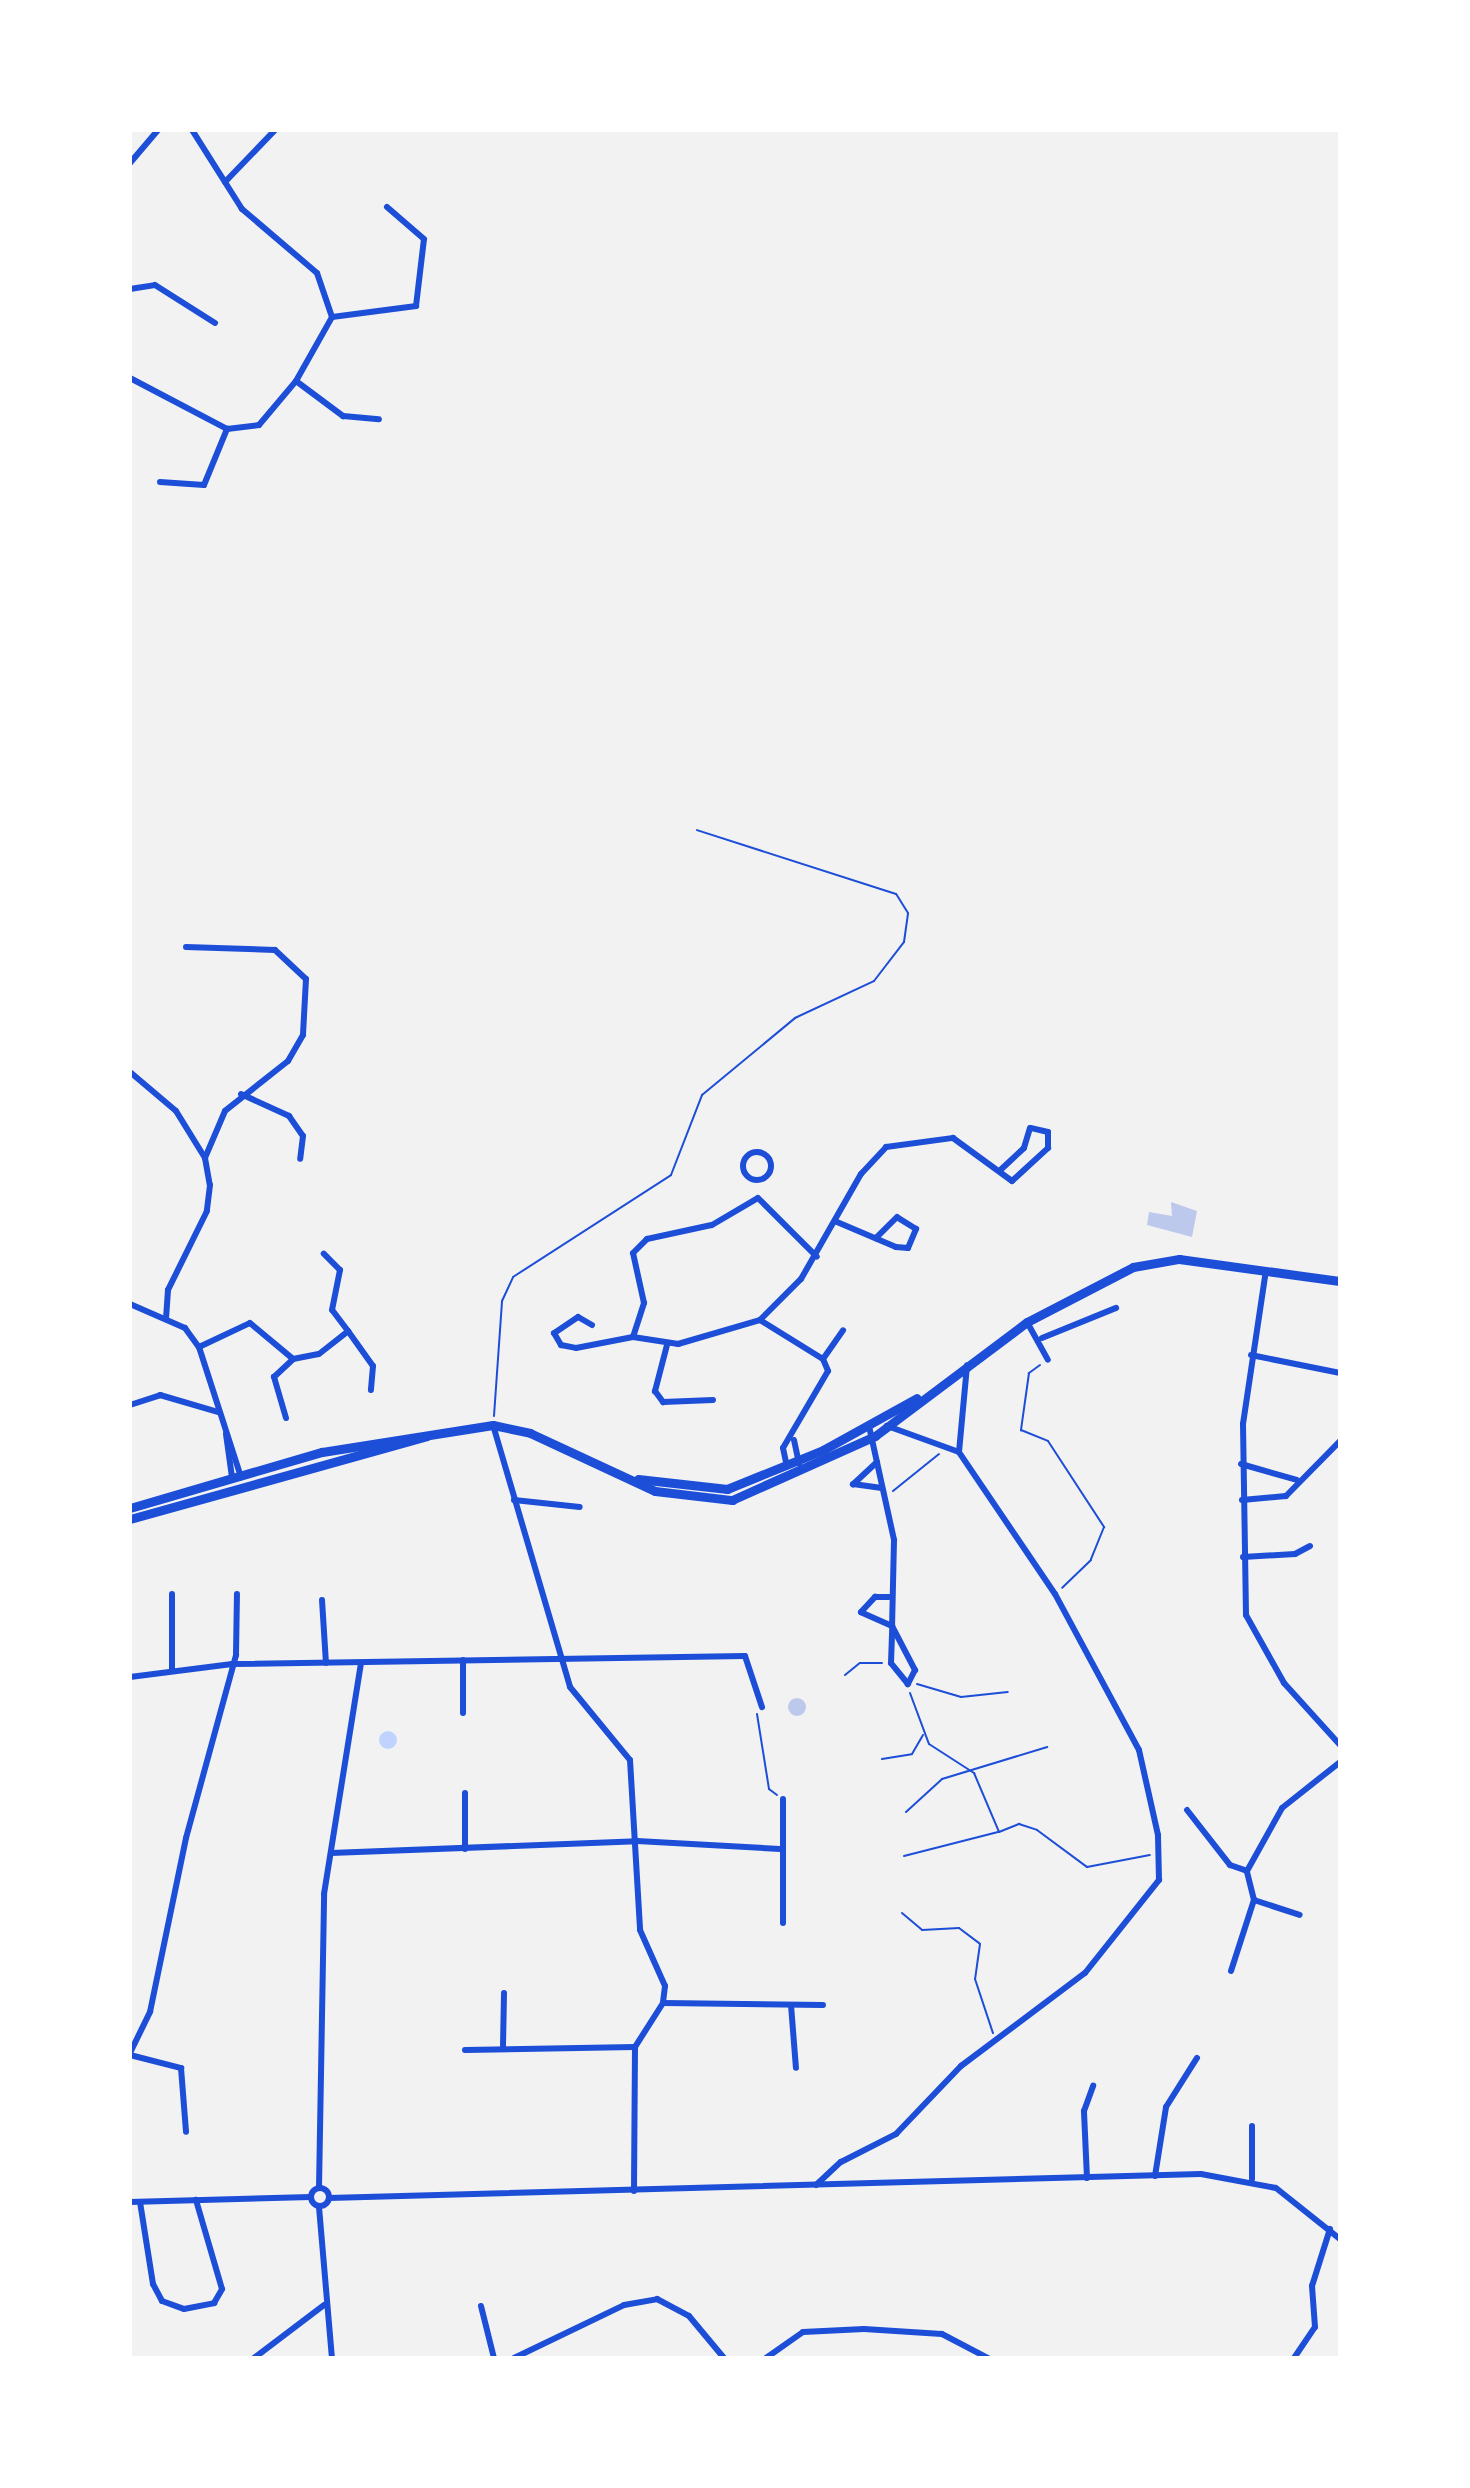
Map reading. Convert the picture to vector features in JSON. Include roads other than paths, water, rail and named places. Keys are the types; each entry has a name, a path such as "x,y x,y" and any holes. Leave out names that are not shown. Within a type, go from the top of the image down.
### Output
{"main road":[{"path":"130,1508 239,1476 450,1429 493,1425 683,1499 748,1495 875,1438 966,1363 1027,1322 1150,1263 1266,1270 1340,1281"},
{"path":"627,1476 709,1491 799,1464 929,1392"},
{"path":"130,1519 450,1429"},
{"path":"239,1476 263,1480"}],"street":[{"path":"130,163 158,130"},
{"path":"130,378 227,429 259,425 296,381 332,317 317,273 256,226 192,130"},
{"path":"225,182 275,130"},
{"path":"332,317 416,306 424,239 387,207"},
{"path":"130,289 155,285 215,323"},
{"path":"296,381 343,416 379,419"},
{"path":"160,482 204,485 227,429"},
{"path":"166,1317 168,1290 207,1211 205,1158 225,1111 241,1094 288,1061 303,1035 306,979 275,950 186,947"},
{"path":"130,1072 176,1111 205,1158"},
{"path":"241,1094 289,1116 303,1136 300,1159"},
{"path":"592,1325 578,1317 554,1333 561,1345 576,1348 633,1337 667,1345 760,1320 817,1257 861,1174 886,1147 953,1138 1012,1181 1048,1148 1048,1132 1040,1125 1000,1170"},
{"path":"759,1180 744,1167 757,1152 771,1168 759,1180 758,1198 817,1257"},
{"path":"633,1337 644,1303 632,1262 637,1245 712,1225 758,1198"},
{"path":"837,1222 876,1238 908,1248 916,1229 897,1217 876,1238"},
{"path":"324,1254 340,1270 332,1310 373,1366 371,1390"},
{"path":"1266,1270 1251,1355 1241,1464 1246,1615 1256,1641 1340,1745"},
{"path":"130,1304 166,1317 199,1347 239,1476"},
{"path":"1042,1338 1116,1308"},
{"path":"760,1320 823,1359 828,1379 794,1440 783,1448 785,1467"},
{"path":"1027,1322 1042,1338 1048,1360"},
{"path":"199,1347 250,1323 293,1359"},
{"path":"823,1359 843,1330"},
{"path":"286,1418 274,1377 293,1359 319,1354 348,1331"},
{"path":"667,1345 655,1391 663,1402 713,1400"},
{"path":"1251,1355 1340,1373"},
{"path":"959,1452 966,1363"},
{"path":"130,1405 160,1395 218,1412"},
{"path":"816,2185 841,2162 896,2134 995,2038 1095,1963 1151,1897 1160,1854 1139,1750 1055,1594 959,1452 888,1427 881,1418"},
{"path":"493,1425 561,1656 579,1702 608,1727 630,1760 640,1930 662,1969 663,2003 635,2047 634,2191"},
{"path":"869,1426 875,1438 877,1462 894,1540 889,1597 892,1626 891,1663 910,1682 912,1656 892,1626 861,1612 875,1597 889,1597"},
{"path":"226,1434 239,1476"},
{"path":"794,1440 799,1464"},
{"path":"1242,1500 1277,1500 1340,1441"},
{"path":"877,1462 853,1484 882,1488"},
{"path":"748,1495 799,1464 822,1463"},
{"path":"1241,1464 1297,1480"},
{"path":"175,1504 239,1476"},
{"path":"514,1500 580,1507"},
{"path":"1243,1557 1295,1554 1310,1546"},
{"path":"172,1594 172,1670"},
{"path":"186,2132 181,2068 130,2054 150,2012 232,1664 237,1594"},
{"path":"322,1600 326,1663"},
{"path":"130,1677 232,1664 561,1656 745,1656 762,1707"},
{"path":"463,1660 463,1713"},
{"path":"130,2202 311,2197 319,2188 324,1894 361,1663"},
{"path":"1231,1971 1254,1900 1247,1871 1282,1808 1340,1762"},
{"path":"465,1793 465,1849"},
{"path":"783,1799 780,1849 783,1923"},
{"path":"1187,1810 1230,1865 1247,1871"},
{"path":"331,1853 637,1841 780,1849"},
{"path":"1254,1900 1283,1915 1300,1915"},
{"path":"503,2046 504,1993"},
{"path":"663,2003 823,2005"},
{"path":"791,2005 796,2068"},
{"path":"465,2050 503,2046 635,2047"},
{"path":"1155,2176 1166,2107 1197,2058"},
{"path":"1087,2178 1084,2111 1093,2086"},
{"path":"1252,2126 1252,2179"},
{"path":"319,2207 329,2198 1155,2176 1252,2179 1276,2188 1340,2239"},
{"path":"319,2188 329,2198"},
{"path":"311,2197 319,2207 324,2305 332,2358"},
{"path":"140,2202 153,2284 162,2301 184,2309 214,2303 222,2289 196,2200"},
{"path":"1294,2358 1315,2327 1312,2286 1330,2229"},
{"path":"514,2358 624,2305 657,2299 689,2316 724,2358"},
{"path":"254,2358 324,2305"},
{"path":"481,2306 494,2358"},
{"path":"766,2358 803,2332 864,2329 942,2334 988,2358"},
{"path":"534,2348 539,2358"}],"water":[{"path":"388,1731 397,1740 388,1749 379,1740"}]}
